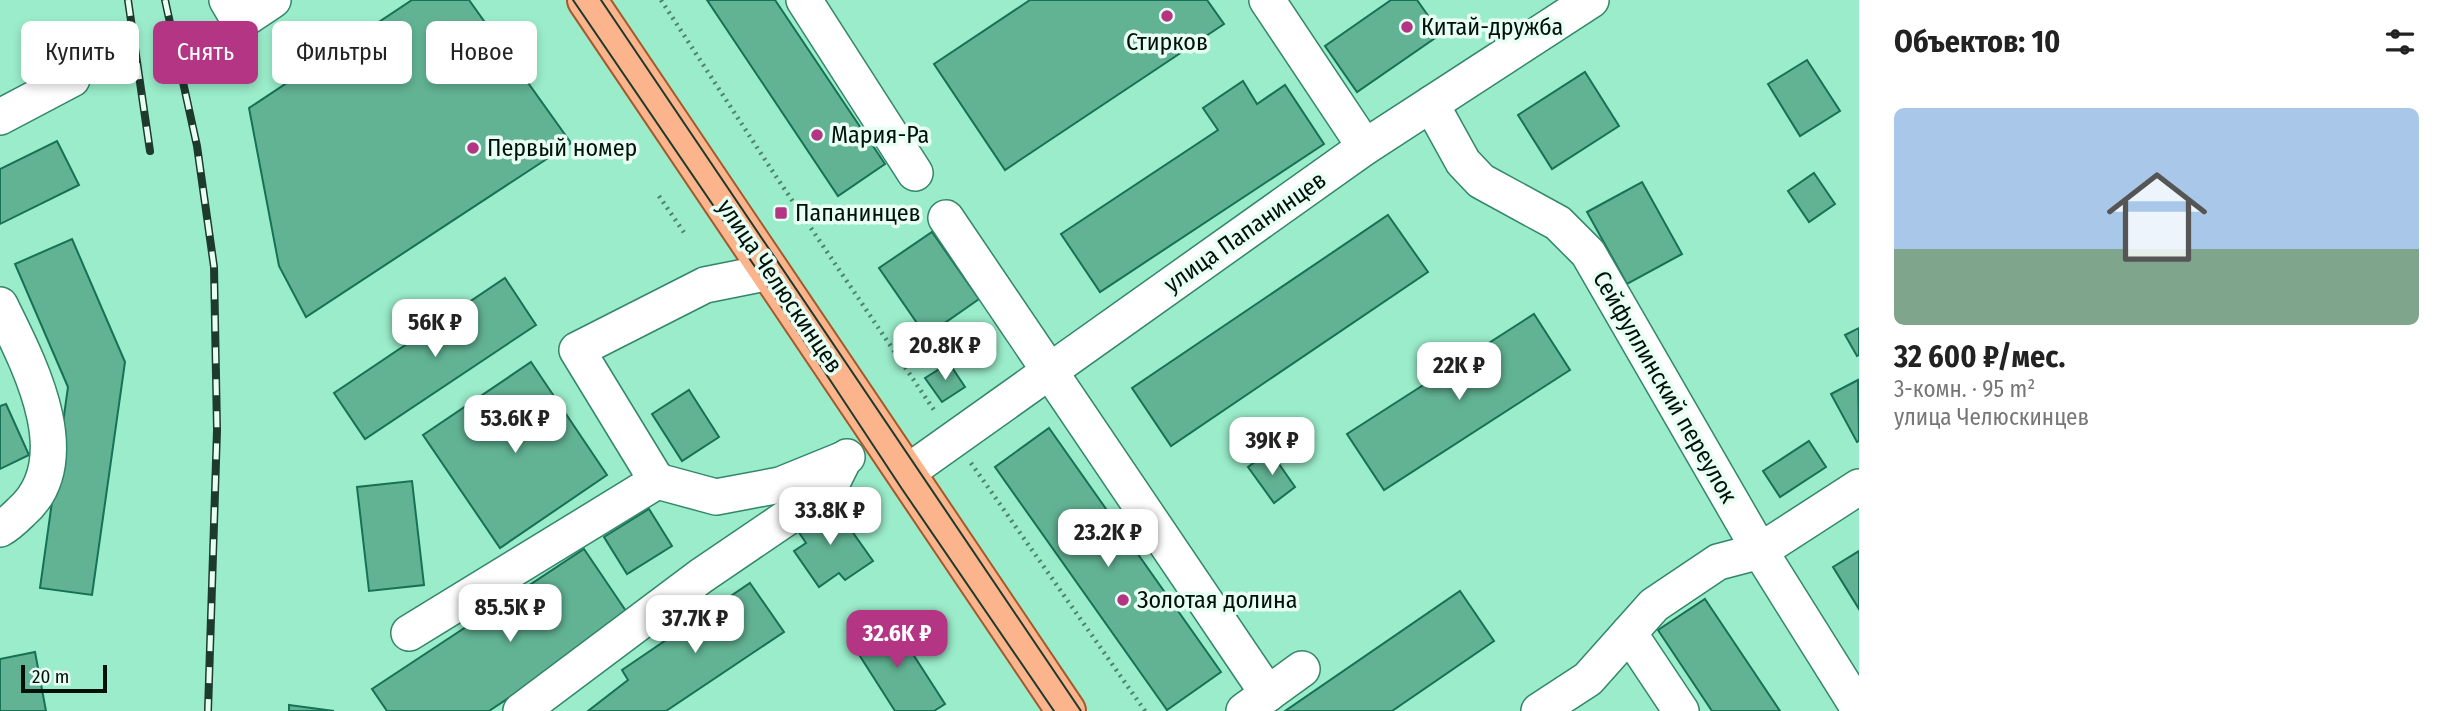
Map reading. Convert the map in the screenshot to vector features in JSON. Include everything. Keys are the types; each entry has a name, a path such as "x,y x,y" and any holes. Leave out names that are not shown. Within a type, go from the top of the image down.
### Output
{"main road":[{"name":"улица Челюскинцев","path":"587,0 1066,711"}],"street":[{"path":"227,0 240,22 274,0"},
{"path":"804,0 915,173"},
{"path":"1267,0 1365,147"},
{"name":"улица Папанинцев","path":"905,474 1365,147 1591,0"},
{"path":"0,117 63,84"},
{"name":"Сейфуллинский переулок","path":"1431,104 1463,162 1481,181 1558,223 1588,253 1760,551 1859,709"},
{"path":"946,218 1049,371 1256,702 1302,669"},
{"path":"768,268 760,274 705,285 577,351 657,481 716,497 780,485 844,459 881,437"},
{"path":"0,305 34,379 47,424 48,465 33,502 0,529"},
{"path":"521,711 701,576 829,489 844,459"},
{"path":"409,633 657,481"},
{"path":"1539,711 1588,679 1654,606 1718,562 1760,551 1859,487"},
{"path":"1629,633 1681,711"}],"path":[{"path":"660,0 936,412"},
{"path":"659,196 685,234"},
{"path":"966,457 1145,711"}],"building":[{"path":"412,0 469,0 484,21 426,21 426,84 529,84 571,143 306,317 279,266 249,108 285,84 412,84 412,21 380,21"},
{"path":"707,0 775,0 885,164 838,196"},
{"path":"1030,0 1207,0 1224,24 1005,170 934,64"},
{"path":"1391,0 1417,0 1441,34 1357,92 1325,46"},
{"path":"1807,60 1840,111 1800,136 1768,84"},
{"path":"1585,72 1619,126 1552,169 1518,115"},
{"path":"1243,81 1257,104 1285,85 1324,144 1100,292 1061,234 1218,130 1203,108"},
{"path":"57,141 79,185 0,224 0,169"},
{"path":"1814,173 1835,204 1809,222 1788,191"},
{"path":"1642,182 1682,254 1627,284 1587,212"},
{"path":"1388,215 1428,272 1171,446 1132,388"},
{"path":"932,232 979,299 926,336 879,268"},
{"path":"72,239 125,362 92,595 40,588 68,387 15,264"},
{"path":"505,278 536,325 365,439 334,393"},
{"path":"1534,314 1570,370 1384,490 1347,434"},
{"path":"1859,328 1859,355 1857,356 1845,335"},
{"path":"531,362 607,475 500,548 423,435"},
{"path":"949,363 965,387 942,402 925,378"},
{"path":"1858,380 1859,441 1857,442 1831,394"},
{"path":"689,390 719,437 682,461 652,414"},
{"path":"6,404 29,455 0,469 0,406"},
{"path":"1049,428 1221,672 1167,710 995,467"},
{"path":"1809,441 1826,467 1780,497 1763,471"},
{"path":"1270,451 1295,487 1274,503 1248,467"},
{"path":"412,481 424,585 369,591 357,487"},
{"path":"832,503 873,561 845,580 839,573 819,587 794,551 806,543 796,528"},
{"path":"649,509 672,546 627,574 604,537"},
{"path":"584,549 630,617 489,711 387,711 372,689"},
{"path":"1859,551 1859,609 1833,567"},
{"path":"750,583 784,632 666,711 588,711 628,680 622,670"},
{"path":"1460,591 1494,641 1392,711 1285,711"},
{"path":"1705,599 1780,711 1712,711 1658,630"},
{"path":"889,617 945,704 934,711 895,711 851,642"},
{"path":"35,652 46,711 0,711 0,659"},
{"path":"289,705 334,711 289,711"}],"tram line":[{"path":"573,0 1054,711"},
{"path":"601,0 1081,711"}],"railway":[{"path":"128,0 150,151"},
{"path":"165,0 197,146 214,267 217,430 208,711"}],"place":[{"name":"Стирков","path":"1167,16"},
{"name":"Китай-дружба","path":"1407,27"},
{"name":"Мария-Ра","path":"817,135"},
{"name":"Первый номер","path":"473,148"},
{"name":"Папанинцев","path":"781,213"},
{"name":"Золотая долина","path":"1123,600"}]}
